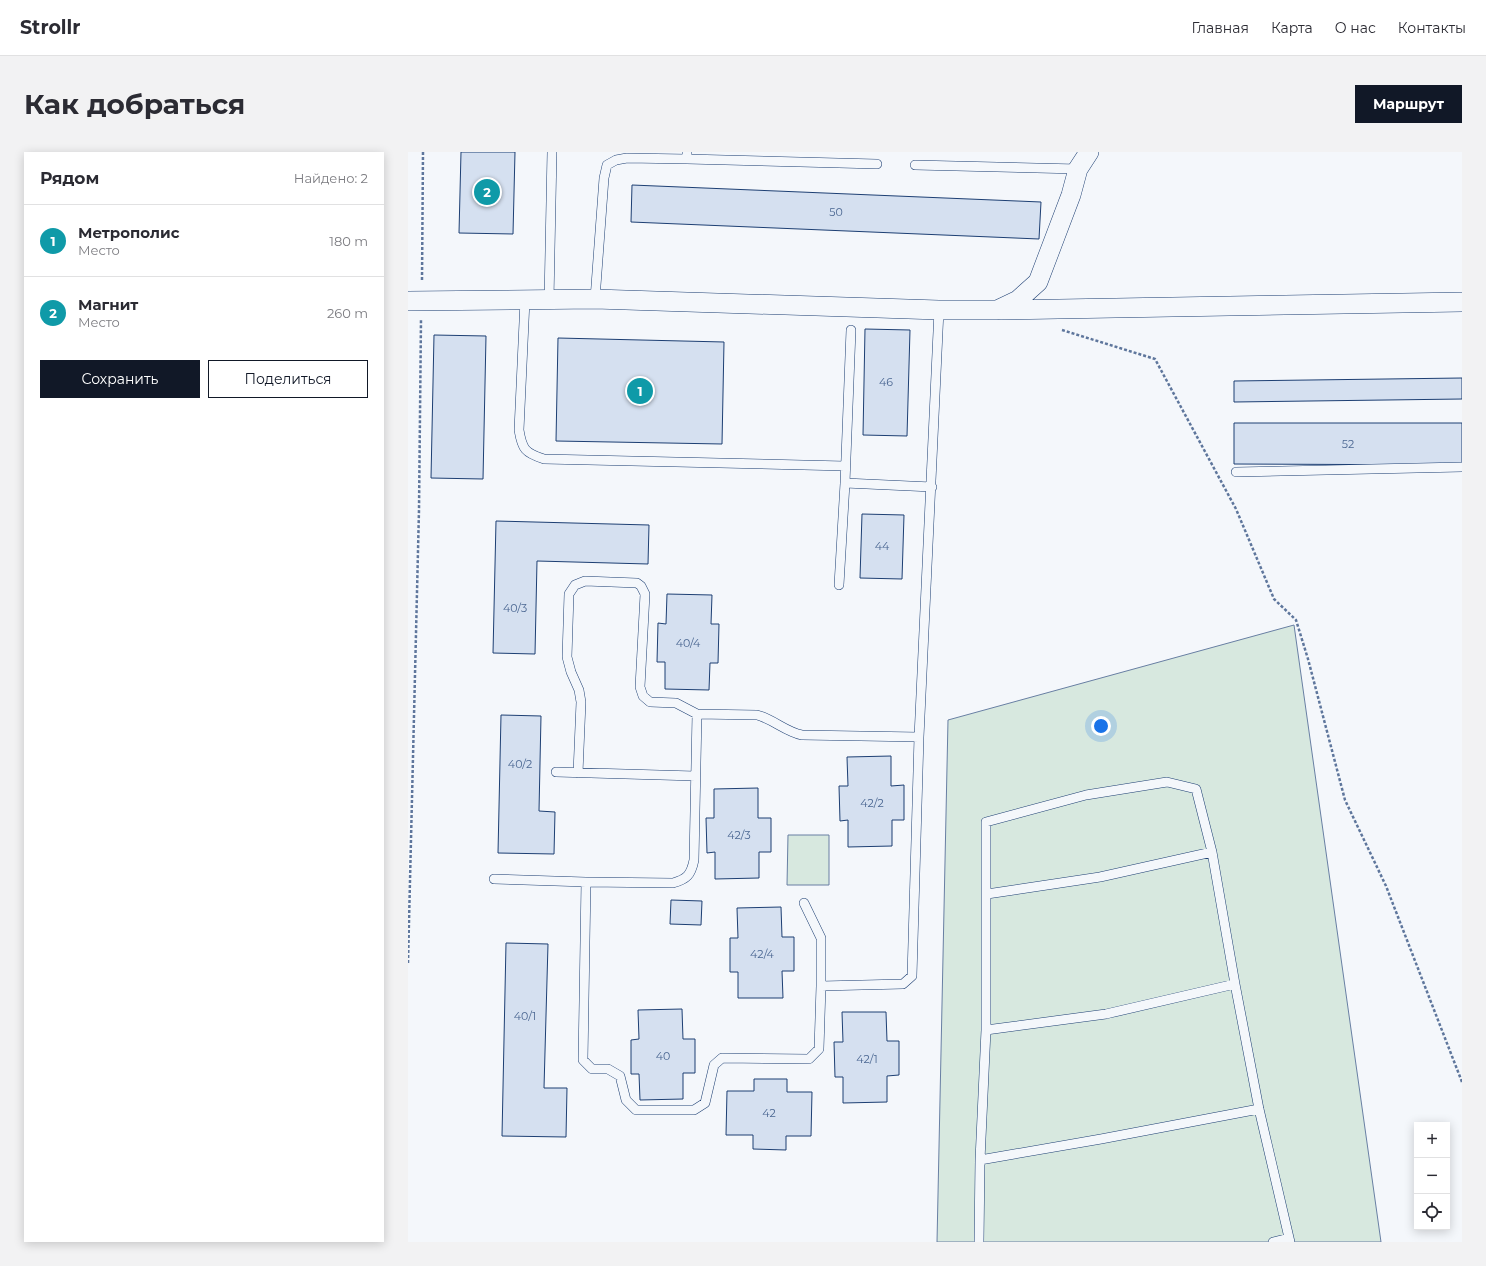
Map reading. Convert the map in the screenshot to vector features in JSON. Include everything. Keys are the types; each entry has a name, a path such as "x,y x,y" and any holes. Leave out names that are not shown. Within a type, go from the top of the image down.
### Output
{"street":[{"path":"997,310 1018,300 1038,282 1071,195 1078,169 1089,152"},
{"path":"415,301 595,299 939,310 1462,302"}],"lane":[{"path":"548,300 552,152"},
{"path":"595,299 604,178 607,165 616,160 627,158 687,155 877,164"},
{"path":"915,165 1078,169"},
{"path":"525,300 519,430 522,444 531,455 544,459 845,466"},
{"path":"821,986 903,984 912,976 919,737 932,487 939,310"},
{"path":"839,585 851,330"},
{"path":"1236,472 1462,467"},
{"path":"845,483 932,487"},
{"path":"578,773 581,702 579,690 571,672 567,657 569,594 575,585 585,581 636,583 641,586 645,594 640,687 643,696 650,702 676,703 697,714 757,715 767,717 796,734 802,735 919,737"},
{"path":"494,879 673,883 683,880 692,870 694,860 697,714"},
{"path":"556,772 696,776"},
{"path":"979,1242 980,1160 986,1030 986,822 1086,795 1167,782 1196,789 1212,852 1259,1109 1290,1240 1273,1242"},
{"path":"986,894 1100,877 1212,852"},
{"path":"586,882 583,1060 592,1068 608,1068 620,1076 626,1100 636,1110 694,1110 705,1103 714,1065 722,1058 809,1059 819,1049 822,938 804,903"},
{"path":"986,1030 1106,1014 1235,984"},
{"path":"980,1160 1259,1109"}],"path":[{"path":"408,963 418,526 415,301 423,152"},
{"path":"1057,329 1155,359 1236,509 1274,599 1296,620 1308,659 1345,800 1386,886 1462,1082"}],"shaded area":[{"path":"1294,625 1381,1242 937,1242 948,720"},
{"path":"788,835 829,835 829,885 787,885"}],"building":[{"path":"461,152 515,152 513,234 459,233"},
{"path":"632,185 1041,202 1039,239 631,222"},
{"path":"865,329 910,330 907,436 863,435"},
{"path":"434,335 486,336 483,479 431,478"},
{"path":"558,338 724,342 722,444 556,441"},
{"path":"1462,378 1462,399 1234,402 1234,381"},
{"path":"1234,423 1462,423 1462,465 1234,464"},
{"path":"862,514 904,515 902,579 860,578"},
{"path":"496,521 649,525 648,564 537,561 535,654 493,653"},
{"path":"667,594 712,595 711,624 719,624 718,663 710,663 709,690 665,689 665,662 657,662 658,623 666,624"},
{"path":"501,715 541,716 539,811 555,812 554,854 498,853"},
{"path":"891,756 891,786 904,785 904,820 892,820 892,846 848,847 848,820 840,821 839,786 848,786 847,757"},
{"path":"758,788 758,818 771,818 771,852 759,852 759,878 715,879 715,852 707,853 706,818 714,818 714,789"},
{"path":"671,900 702,901 701,925 670,924"},
{"path":"781,907 782,937 794,937 794,971 782,971 783,998 738,998 738,972 730,972 730,938 738,938 737,908"},
{"path":"506,943 548,944 544,1088 567,1088 566,1137 502,1136"},
{"path":"682,1009 683,1039 695,1039 695,1073 683,1073 683,1099 640,1100 639,1074 631,1074 631,1040 639,1039 638,1010"},
{"path":"842,1012 886,1012 887,1041 899,1041 899,1075 887,1076 887,1102 843,1103 843,1077 835,1077 834,1042 843,1042"},
{"path":"754,1079 787,1079 787,1092 812,1092 811,1136 786,1136 786,1150 753,1149 753,1135 726,1135 727,1091 754,1091"}],"place":[{"name":"Магнит","path":"487,192"},
{"name":"Метрополис","path":"640,391"}]}
